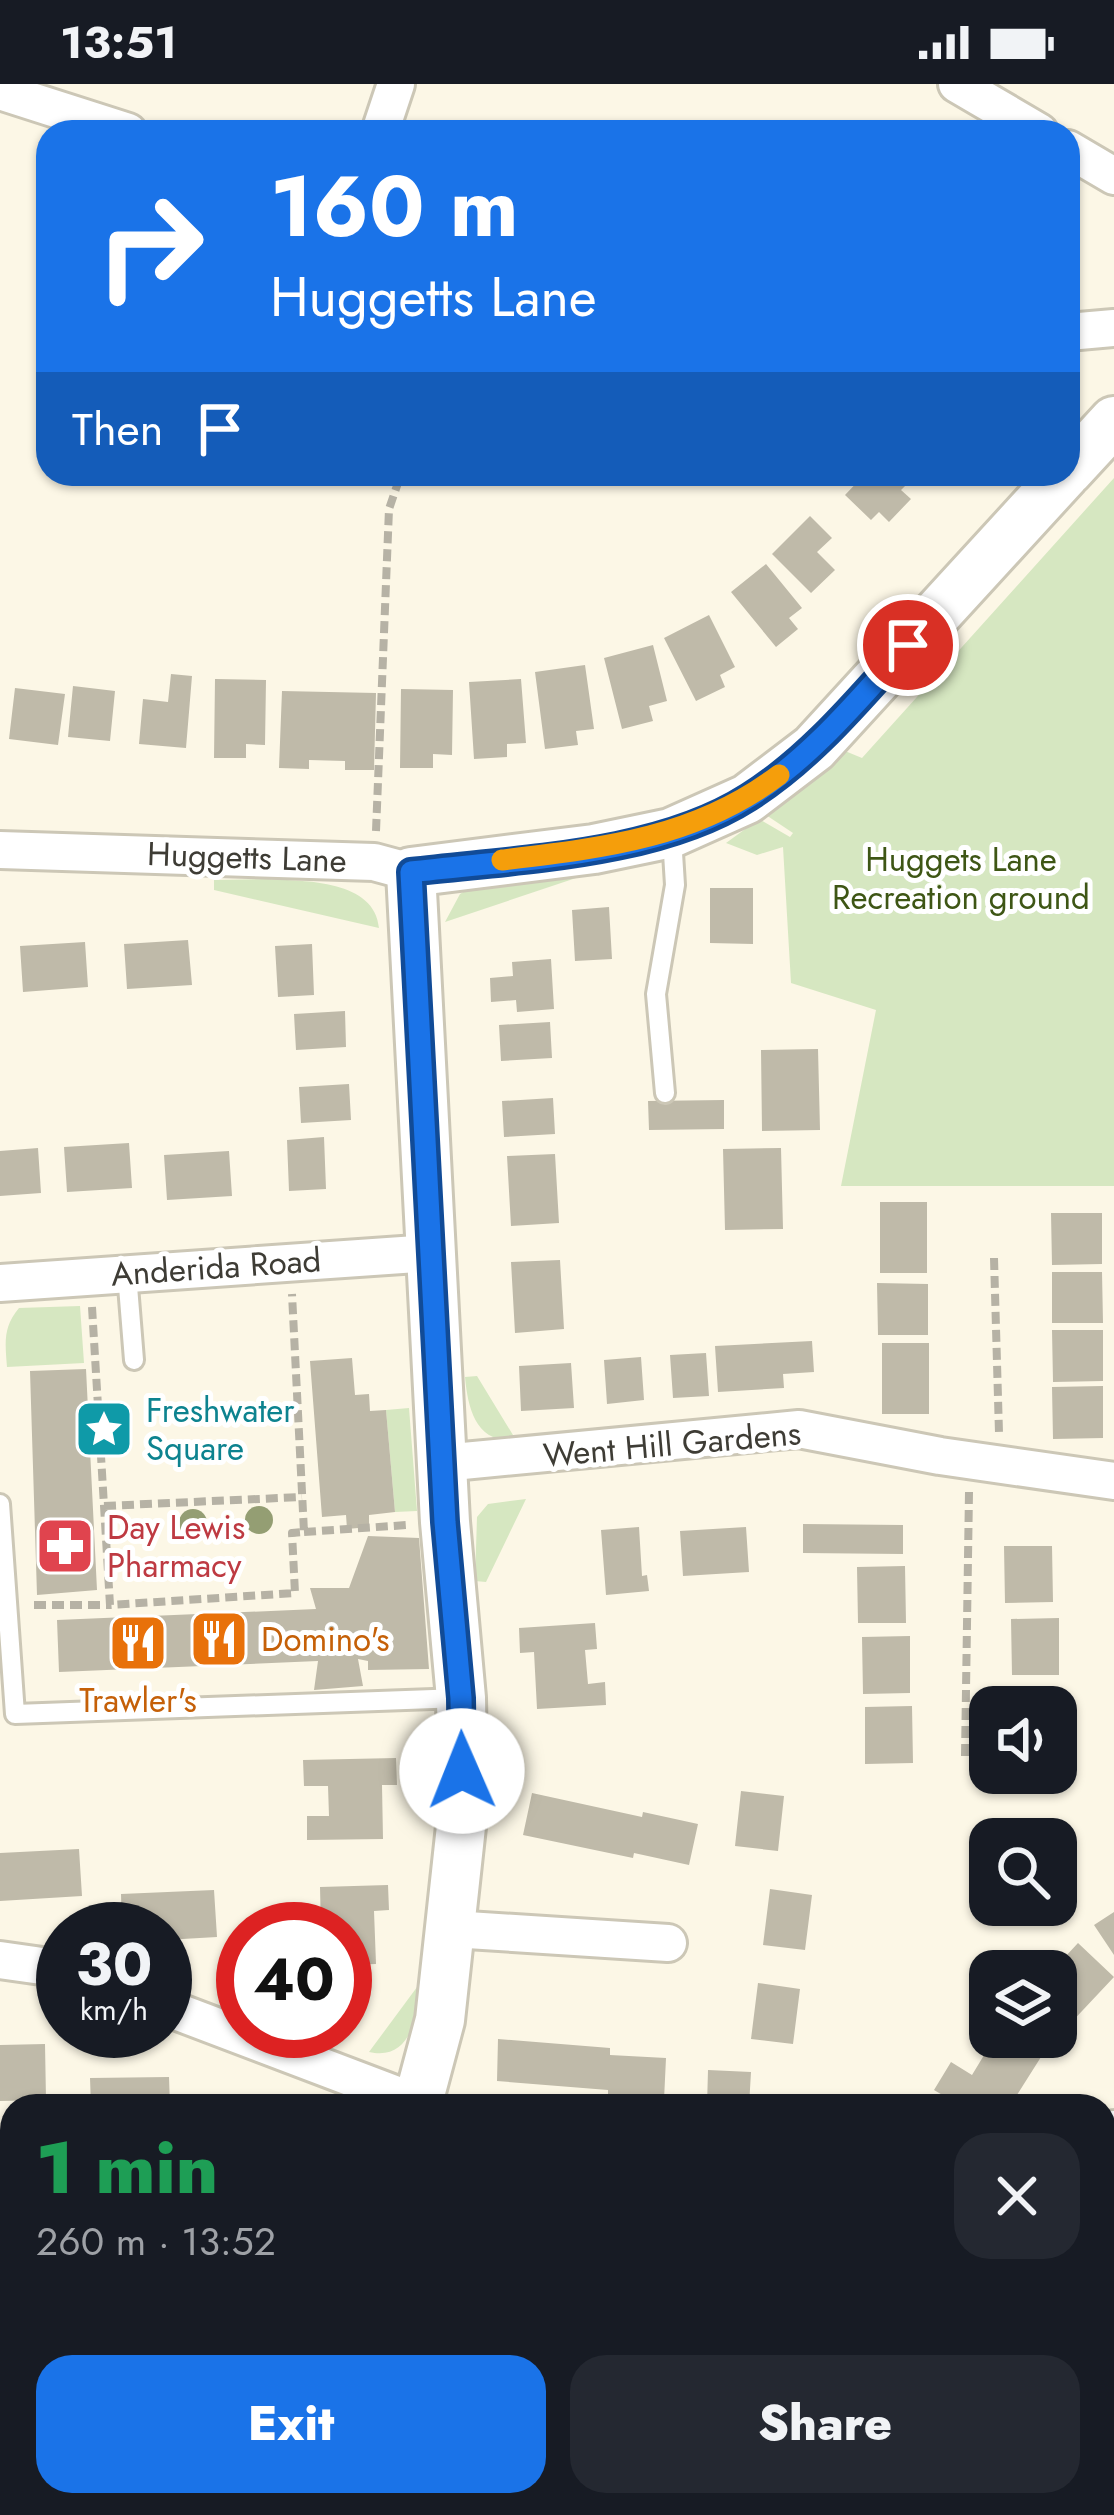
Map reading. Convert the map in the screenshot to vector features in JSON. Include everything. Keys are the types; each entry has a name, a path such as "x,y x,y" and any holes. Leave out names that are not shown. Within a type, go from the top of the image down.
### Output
{"street":[{"path":"384,120 395,84"},
{"path":"957,84 1018,120"},
{"path":"11,90 95,120"},
{"path":"1080,156 1114,176"},
{"path":"1080,331 1114,328"},
{"name":"Huggetts Lane","path":"1080,458 1114,421"},
{"name":"Huggetts Lane","path":"0,850 392,867 594,849 671,832 747,799 814,748 1054,486"},
{"path":"392,867 431,1253 445,1522 461,1698 463,1808 452,1929 440,2020 420,2094"},
{"name":"Anderida Road","path":"0,1283 431,1253"},
{"name":"Went Hill Gardens","path":"442,1463 799,1429 1114,1481"},
{"path":"452,1929 668,1943"},
{"path":"0,1960 36,1965"},
{"path":"192,2017 391,2094"}],"lane":[{"path":"664,1094 656,994 675,885 671,832"},
{"path":"127,1274 134,1360"},
{"path":"0,1504 15,1714 461,1698"}],"path":[{"path":"392,867 389,509 397,486"},
{"path":"965,1756 994,1258"},
{"path":"290,1262 304,1532"},
{"path":"90,1276 110,1605"},
{"path":"104,1506 302,1497"},
{"path":"7,1605 110,1605 295,1593 292,1533 445,1522"}],"green space":[{"name":"Huggets Lane Recreation ground","path":"1114,478 1114,1186 841,1186 876,1010 791,983 783,847 757,855 726,843 759,819 790,837 793,833 766,815 845,751 862,758"},
{"path":"573,869 576,878 445,922 460,894 471,887"},
{"path":"214,880 318,883 352,892 375,912 379,928 214,890"},
{"path":"80,1306 84,1363 7,1367 6,1335 19,1308"},
{"path":"477,1376 516,1440 492,1436 477,1422 465,1377"},
{"path":"409,1408 417,1511 395,1512 386,1410"},
{"path":"526,1499 486,1582 475,1581 477,1517 488,1504"},
{"path":"423,1979 415,2019 404,2042 384,2053 372,2052"}],"building":[{"path":"854,486 905,486 901,490 911,499 889,522 879,512 871,520 845,495"},
{"path":"810,516 832,538 817,552 835,570 811,593 772,554"},
{"path":"766,564 802,608 789,618 798,629 776,647 731,592"},
{"path":"709,615 735,667 720,675 725,687 696,701 664,638"},
{"path":"653,645 667,701 649,706 653,721 622,729 604,658"},
{"path":"585,665 594,729 576,731 578,745 545,749 535,672"},
{"path":"171,674 192,676 186,748 139,744 143,699 168,702"},
{"path":"215,679 266,680 265,745 246,744 246,758 214,758"},
{"path":"521,679 526,743 507,744 507,757 474,759 469,682"},
{"path":"73,686 115,691 110,741 68,737"},
{"path":"15,688 65,694 58,745 9,739"},
{"path":"401,689 453,690 452,755 433,754 433,768 400,768"},
{"path":"282,691 376,693 374,770 345,770 345,761 309,760 309,769 279,768"},
{"path":"710,888 753,888 753,944 710,943"},
{"path":"609,907 612,959 575,961 572,910"},
{"path":"188,940 192,985 127,989 124,944"},
{"path":"85,942 88,987 23,992 20,946"},
{"path":"312,944 314,995 278,997 275,946"},
{"path":"551,959 554,1009 517,1012 516,1000 491,1002 490,978 513,976 512,962"},
{"path":"345,1011 346,1047 296,1050 294,1014"},
{"path":"550,1022 552,1058 501,1061 499,1025"},
{"path":"818,1049 820,1130 762,1131 761,1050"},
{"path":"349,1084 351,1120 301,1123 299,1087"},
{"path":"553,1098 555,1134 504,1137 502,1101"},
{"path":"724,1100 724,1129 649,1130 648,1101"},
{"path":"324,1137 326,1189 289,1191 287,1140"},
{"path":"129,1143 132,1188 67,1192 64,1147"},
{"path":"38,1148 41,1193 0,1196 0,1151"},
{"path":"781,1148 783,1229 725,1230 723,1149"},
{"path":"229,1151 232,1196 167,1200 164,1155"},
{"path":"555,1154 559,1223 511,1226 507,1156"},
{"path":"880,1202 927,1202 927,1273 880,1273"},
{"path":"1051,1213 1102,1213 1102,1264 1052,1265"},
{"path":"560,1260 564,1329 515,1333 511,1262"},
{"path":"1052,1272 1102,1272 1103,1323 1052,1323"},
{"path":"877,1283 928,1284 928,1335 878,1335"},
{"path":"1052,1330 1103,1330 1103,1381 1053,1382"},
{"path":"812,1341 814,1372 783,1374 784,1388 718,1392 715,1346"},
{"path":"882,1343 929,1343 929,1414 882,1414"},
{"path":"706,1353 709,1396 673,1398 670,1355"},
{"path":"641,1357 644,1400 607,1404 604,1360"},
{"path":"352,1358 355,1395 369,1394 370,1411 386,1410 395,1512 369,1515 369,1527 347,1529 346,1515 322,1517 310,1361"},
{"path":"571,1363 574,1408 521,1411 519,1366"},
{"path":"86,1369 97,1590 37,1595 30,1371"},
{"path":"1103,1386 1103,1438 1053,1439 1052,1387"},
{"path":"803,1524 903,1525 903,1554 803,1553"},
{"path":"639,1527 642,1576 647,1575 649,1591 606,1595 601,1530"},
{"path":"746,1527 749,1572 683,1576 680,1531"},
{"path":"368,1536 419,1538 429,1669 368,1670 368,1661 358,1659 363,1686 314,1690 318,1661 59,1672 57,1620 316,1609 310,1588 349,1588"},
{"path":"1004,1546 1052,1546 1053,1602 1005,1603"},
{"path":"905,1566 906,1623 858,1623 857,1567"},
{"path":"1059,1618 1059,1675 1012,1675 1011,1619"},
{"path":"595,1623 597,1649 585,1650 588,1684 605,1682 606,1705 537,1709 534,1652 520,1653 519,1628"},
{"path":"910,1636 910,1693 863,1694 862,1637"},
{"path":"912,1706 913,1763 865,1764 865,1707"},
{"path":"396,1758 397,1785 382,1785 383,1839 307,1840 307,1816 329,1816 328,1786 304,1786 303,1760"},
{"path":"741,1791 784,1796 778,1851 735,1846"},
{"path":"532,1793 698,1824 689,1865 523,1835"},
{"path":"79,1849 82,1896 0,1901 0,1853"},
{"path":"388,1885 389,1910 374,1911 376,1964 372,1964 372,1902 320,1902 320,1887"},
{"path":"770,1889 812,1895 805,1950 763,1945"},
{"path":"214,1890 216,1937 192,1938 192,1902 121,1902 121,1894"},
{"path":"1114,1912 1114,1955 1094,1925"},
{"path":"1078,1943 1114,1977 1077,2016 1077,1950 1072,1950"},
{"path":"758,1983 800,1989 793,2044 751,2039"},
{"path":"498,2039 610,2048 610,2055 666,2058 664,2094 608,2094 608,2090 497,2081"},
{"path":"36,2044 36,2058 45,2058 46,2094 0,2094 0,2045"},
{"path":"982,2058 1040,2058 1018,2094 941,2094 934,2090 951,2062 972,2075"},
{"path":"708,2070 751,2072 750,2094 707,2094"},
{"path":"169,2077 170,2094 91,2094 90,2078"}],"slow traffic":[{"path":"502,860 594,849 671,832 747,799 779,775"}],"place":[{"name":"Freshwater Square","path":"104,1429"},
{"name":"Day Lewis Pharmacy","path":"65,1546"},
{"name":"Domino's","path":"219,1639"},
{"name":"Trawler's","path":"138,1643"}],"route":[{"path":"462,1771 411,872 594,849 671,832 747,799 814,748 908,645"}]}
